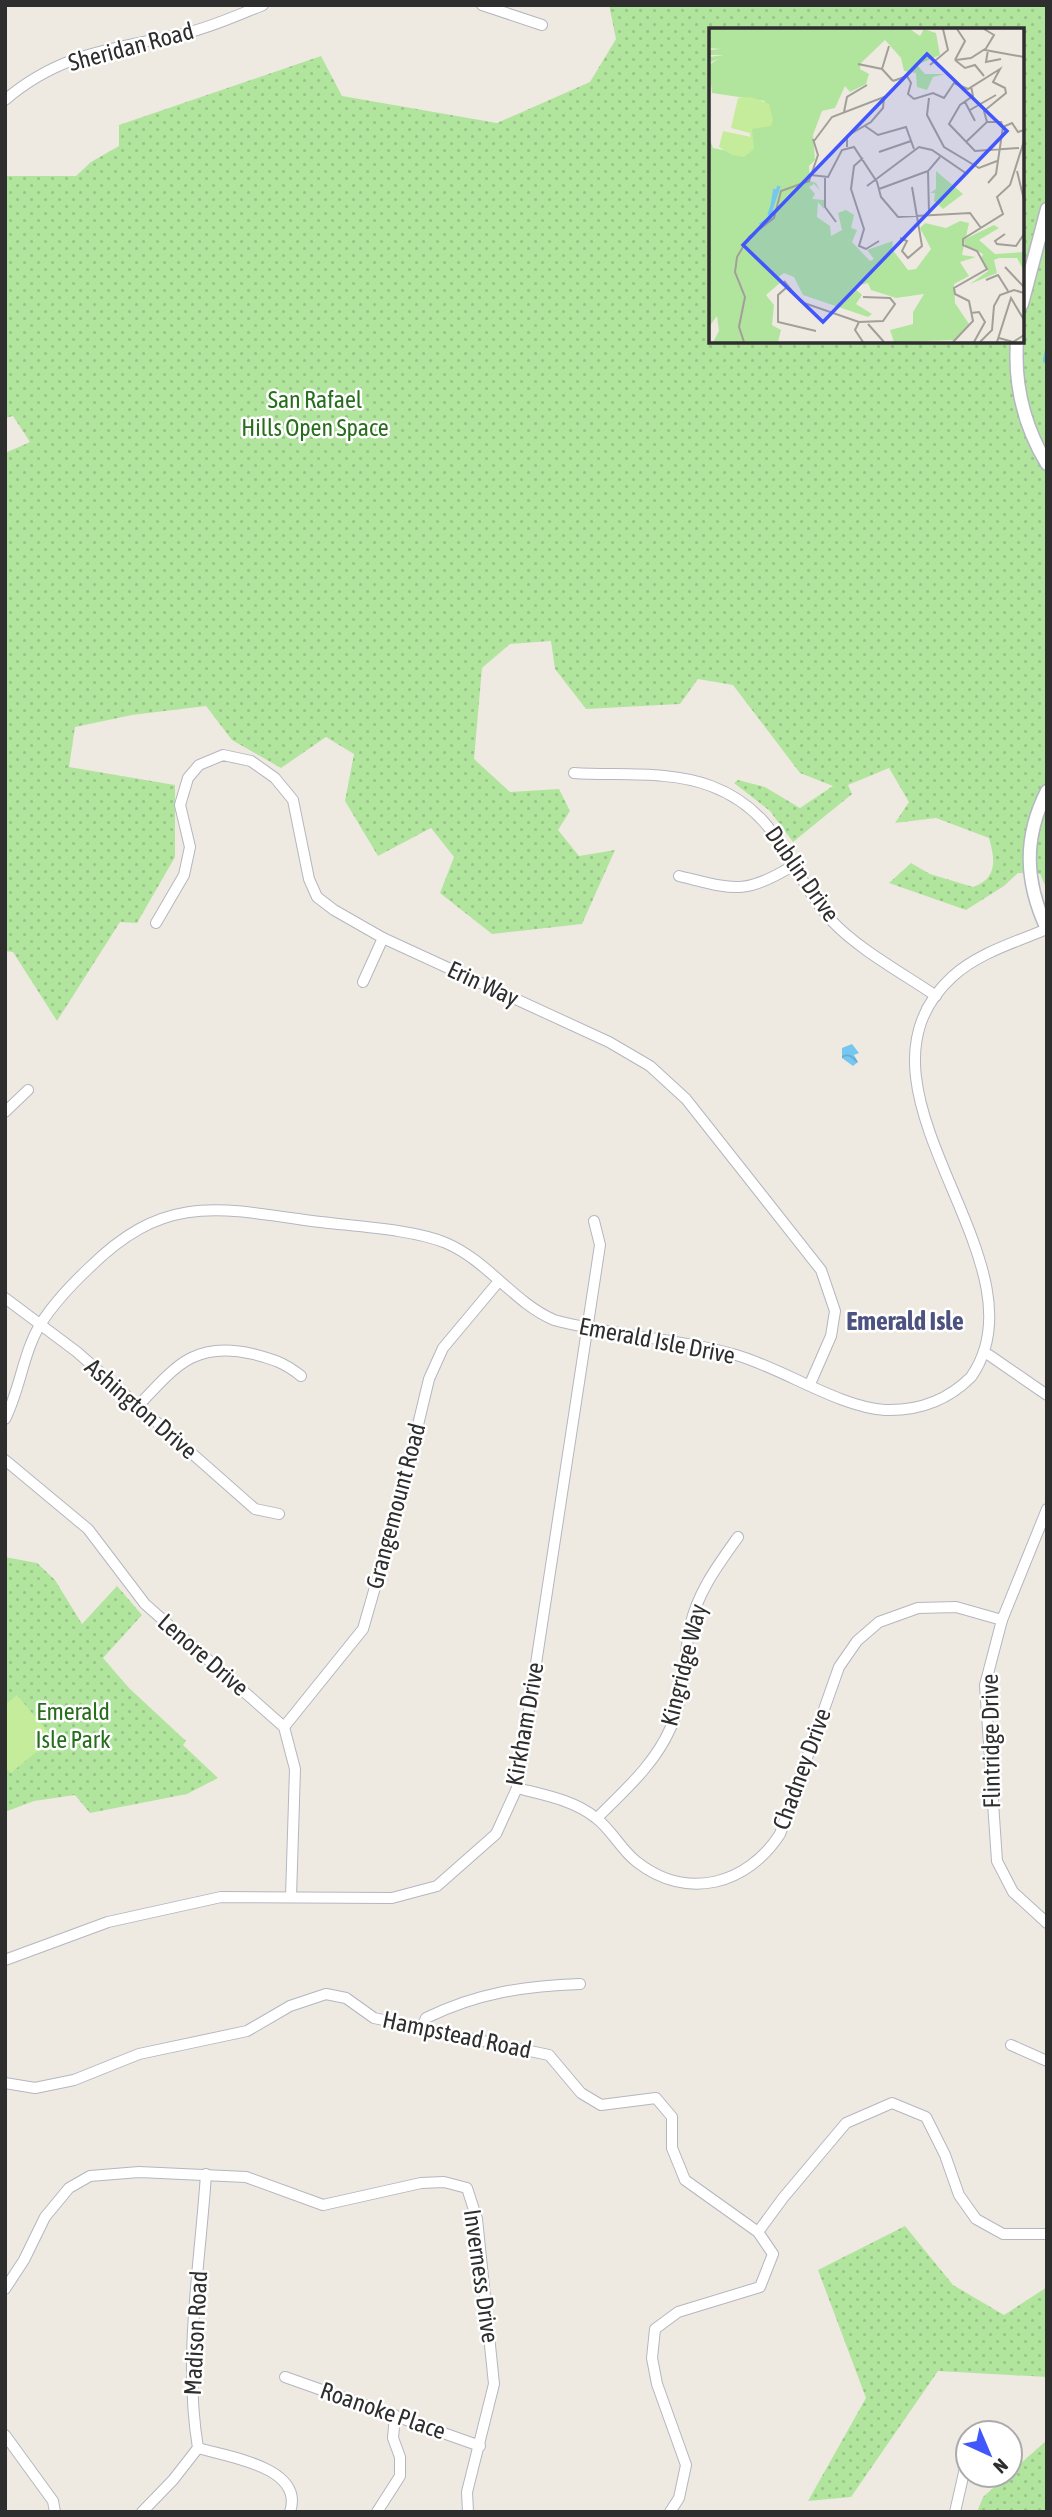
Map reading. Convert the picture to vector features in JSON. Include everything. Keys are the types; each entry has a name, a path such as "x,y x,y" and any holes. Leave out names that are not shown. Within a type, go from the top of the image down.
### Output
{"street":[{"name":"Sheridan Road","path":"5,100 21,87 63,63 110,47 189,32 263,5"},
{"path":"482,5 542,25"},
{"path":"1024,296 1047,209"},
{"path":"1017,343 1015,364 1022,407 1029,429 1047,464"},
{"name":"Erin Way","path":"156,923 184,875 190,848 180,804 188,778 199,765 223,755 251,761 275,779 293,800 309,879 317,897 383,938 609,1042 650,1066 686,1099 821,1270 835,1311 831,1336 810,1384"},
{"name":"Dublin Drive","path":"574,773 679,778 710,785 746,803 773,828 828,916 842,931 936,996"},
{"path":"937,1117 924,1086 919,1048 928,1010 936,996 950,979 974,961 1047,929 1038,909 1028,861 1030,838 1038,809 1047,791"},
{"path":"679,876 732,889 766,882 794,865"},
{"path":"363,982 383,938"},
{"path":"5,1112 28,1090"},
{"name":"Emerald Isle Drive","path":"5,1419 39,1326 60,1298 110,1247 153,1221 195,1210 243,1211 432,1238 461,1251 540,1314 588,1329 738,1355 850,1401 883,1410 918,1407 950,1394 980,1368 989,1355 1000,1328"},
{"name":"Kirkham Drive","path":"5,1960 108,1922 221,1897 392,1898 437,1886 495,1834 517,1788 600,1245 594,1221"},
{"name":"Grangemount Road","path":"284,1727 363,1629 399,1504 429,1379 443,1348 499,1281"},
{"name":"Ashington Drive","path":"5,1298 77,1352 255,1508 279,1514"},
{"path":"138,1406 173,1368 190,1357 209,1350 231,1349 283,1362 301,1376"},
{"path":"989,1355 1047,1395"},
{"name":"Lenore Drive","path":"5,1460 88,1529 145,1604 284,1727"},
{"name":"Flintridge Drive","path":"1047,1509 1002,1620 985,1685 994,1843 1006,1883 1047,1923"},
{"name":"Kingridge Way","path":"597,1818 645,1770 663,1743 679,1705 691,1623 700,1596 738,1537"},
{"name":"Chadney Drive","path":"517,1788 567,1801 597,1818 635,1860 655,1874 692,1884 723,1880 751,1868 768,1853 780,1834 839,1667 857,1641 879,1622 918,1608 956,1607 1002,1620"},
{"path":"284,1727 295,1769 291,1897"},
{"path":"421,2030 426,2018 484,1994 522,1986 580,1984"},
{"name":"Hampstead Road","path":"5,2083 35,2088 74,2080 139,2054 247,2031 290,2006 326,1994 346,1998 374,2018 549,2055 581,2093 601,2105 656,2098 672,2117 672,2148 685,2180 758,2232"},
{"path":"1012,2045 1047,2061"},
{"path":"670,2512 678,2498 686,2465 657,2384 652,2358 656,2329 678,2312 760,2287 773,2254 758,2232 846,2123 892,2103 926,2117 945,2155 958,2195 976,2219 1003,2234 1047,2234"},
{"name":"Inverness Drive","path":"5,2289 24,2260 45,2217 69,2188 90,2176 139,2172 246,2177 323,2205 421,2183 444,2182 467,2188 477,2219 494,2384 467,2492 468,2512"},
{"name":"Madison Road","path":"198,2448 192,2413 191,2320 199,2278 205,2174"},
{"name":"Roanoke Place","path":"285,2377 480,2446"},
{"path":"377,2512 400,2476 400,2457 393,2438 395,2415"},
{"path":"5,2435 53,2501 55,2512"},
{"path":"142,2512 173,2480 198,2448 275,2473 289,2484 293,2503 290,2512"},
{"path":"955,2512 960,2489"}],"green space":[{"name":"San Rafael Hills Open Space","path":"609,5 1047,5 1047,890 1040,874 1018,873 1004,886 966,910 889,883 911,863 930,874 973,887 991,873 993,853 989,838 936,818 895,823 909,802 889,768 848,785 852,794 793,842 770,811 734,783 738,780 765,787 800,808 833,786 800,773 733,685 698,679 680,704 586,709 555,669 551,641 510,644 482,668 474,759 510,792 559,789 570,811 558,830 579,856 615,850 582,924 492,934 440,893 454,857 431,828 378,856 345,801 354,754 326,737 281,768 232,740 206,706 132,715 75,727 69,767 175,785 175,857 137,923 120,922 57,1021 13,952 5,951 5,453 30,442 13,416 5,418 5,176 76,176 91,162 119,146 119,125 321,56 342,96 497,123 590,82 616,39"},
{"name":"Emerald Isle Park","path":"5,1557 37,1563 55,1580 82,1624 117,1586 142,1615 103,1658 129,1688 186,1741 183,1745 218,1778 187,1794 90,1813 75,1795 34,1801 5,1812"},
{"path":"17,1695 53,1738 11,1773 5,1767 5,1705"},
{"path":"905,2226 953,2285 1004,2315 1047,2287 1047,2377 938,2371 851,2497 808,2501 866,2398 818,2270"},
{"path":"1047,2440 1047,2512 977,2512 983,2497 992,2489 1024,2489 1024,2460"}],"water":[{"path":"852,1044 859,1053 854,1055 858,1062 853,1066 842,1058 842,1048"}],"waterway":[{"path":"1047,346 1044,361 1047,363"}],"district":[{"name":"Emerald Isle","path":"905,1321"}]}
